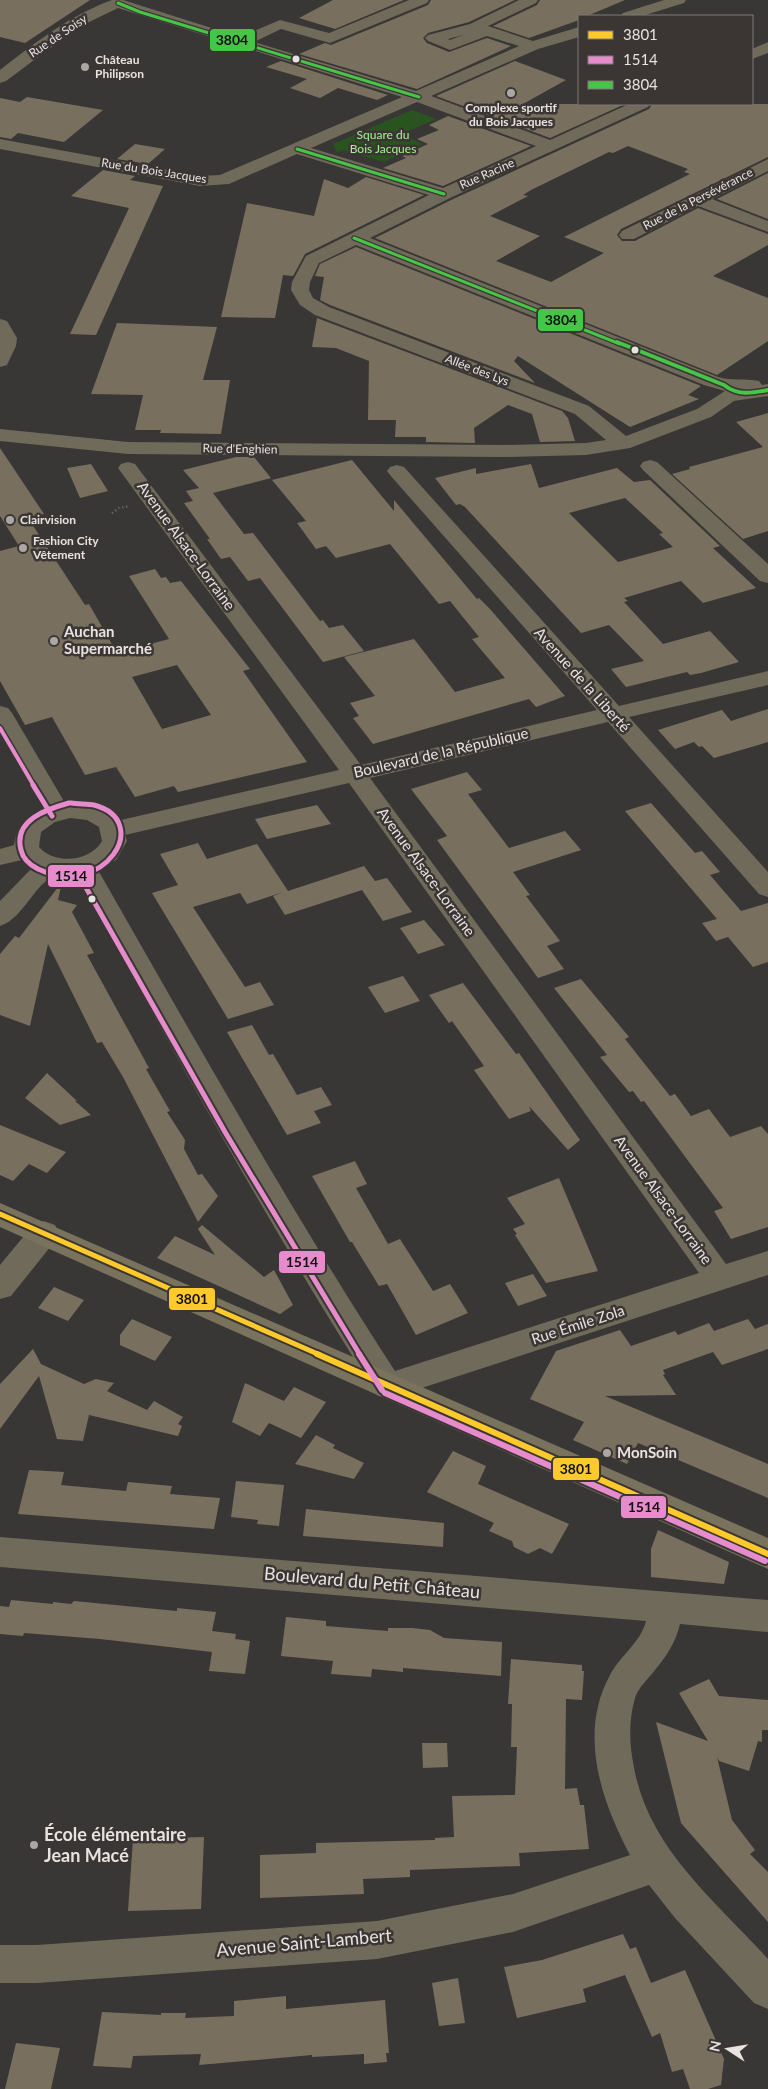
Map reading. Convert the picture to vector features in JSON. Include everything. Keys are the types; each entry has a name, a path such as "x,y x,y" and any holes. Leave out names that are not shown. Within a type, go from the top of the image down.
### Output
{"main road":[{"path":"0,1214 768,1554"}],"street":[{"path":"240,42 280,24 330,38 422,0"},
{"path":"531,0 480,29 533,46"},
{"path":"631,15 679,0"},
{"path":"118,1 140,12 419,97 552,146"},
{"name":"Rue de Soisy","path":"0,78 45,44 90,15 118,1"},
{"path":"140,12 156,4"},
{"name":"Rue du Bois Jacques","path":"0,144 200,181 230,178 533,46 578,32"},
{"path":"753,54 768,47"},
{"name":"Rue Racine","path":"322,312 312,306 300,290 304,274 312,260 444,194 640,105"},
{"path":"297,149 444,194"},
{"name":"Rue de la Persévérance","path":"628,234 768,164"},
{"path":"698,200 768,226"},
{"path":"354,238 724,385 767,385"},
{"name":"Allée des Lys","path":"322,312 582,410 623,444"},
{"path":"0,326 7,332 9,339 0,361"},
{"path":"724,385 729,390 744,395"},
{"name":"Rue d'Enghien","path":"0,435 128,448 504,451 586,448 623,444 704,413 728,396 744,395 767,385"},
{"path":"650,466 768,576"},
{"name":"Avenue Alsace-Lorraine","path":"128,468 354,773 720,1279"},
{"name":"Avenue de la Liberté","path":"397,471 768,888"},
{"name":"Boulevard de la République","path":"114,830 768,678"},
{"path":"0,713 58,812"},
{"path":"82,810 93,812 103,817 114,830 115,839 112,847 95,861 83,866 53,866 34,857 28,850 26,841 28,832 35,824 58,812 82,810"},
{"path":"0,856 28,850"},
{"path":"0,917 35,878 53,866"},
{"path":"83,866 207,1086 346,1320 388,1386"},
{"path":"0,1287 44,1233"},
{"name":"Rue Émile Zola","path":"388,1386 768,1263"},
{"name":"Boulevard du Petit Château","path":"0,1552 667,1608 760,1608"},
{"path":"667,1608 660,1634 628,1676 618,1696 612,1721 612,1752 618,1780 637,1829 676,1890 768,1989"},
{"name":"Avenue Saint-Lambert","path":"0,1964 37,1964 377,1940 513,1913 658,1864"}],"green space":[{"name":"Square du Bois Jacques","path":"412,110 437,119 401,134 423,144 384,162 342,150 337,153 333,144"}],"building":[{"path":"0,0 90,0 25,43 0,37"},
{"path":"333,0 404,0 335,29 299,18"},
{"path":"431,0 515,0 469,22 428,33 423,38 427,43 449,52 487,38 511,46 417,89 299,54 325,43 331,45 428,5"},
{"path":"540,0 625,0 589,15 578,15 578,20 529,38 493,26 537,5"},
{"path":"281,61 388,95 377,100 338,88 320,98 290,88 307,79 266,67"},
{"path":"515,61 566,80 523,104 623,105 550,138 436,96"},
{"path":"27,97 103,110 64,142 18,133 11,139 0,137 0,98 20,102"},
{"path":"768,104 768,157 621,229 617,235 622,241 635,241 698,208 768,234 768,245 713,276 768,298 768,341 717,375 375,238 451,200 649,109 651,105","holes":["628,146 688,169 684,172 690,174 564,237 604,253 551,282 496,261 540,236 490,216 528,196 523,195 531,190 609,152 613,153"]},
{"path":"448,116 531,146 443,186 383,168 406,158 402,156 428,144 417,139 439,130 429,125"},
{"path":"135,144 165,149 148,164 117,159"},
{"path":"103,170 135,176 130,180 163,186 96,335 70,334 129,208 71,196"},
{"path":"768,173 768,219 717,199"},
{"path":"366,177 424,195 305,254 293,276 283,275 275,318 221,317 247,203 314,216 324,179 348,188"},
{"path":"356,247 701,386 688,395 699,399 630,427 518,356 514,361 535,383 320,300 324,277 315,276 320,264"},
{"path":"317,318 562,411 568,418 575,441 540,442 532,414 508,405 474,428 475,443 426,442 426,437 395,437 396,420 368,420 369,361 336,348 312,347"},
{"path":"117,323 217,327 203,380 230,380 221,434 160,433 161,430 135,430 143,395 91,394"},
{"path":"768,413 768,531 743,539 672,474 690,469 689,467 763,447 736,422"},
{"path":"0,448 44,514 28,518 85,605 89,604 117,653 169,639 129,576 155,569 161,578 166,577 170,583 181,581 250,669 243,671 307,762 178,792 174,786 135,797 116,767 85,775 52,717 25,725 0,681 0,551 19,546 0,516","holes":["177,665 211,715 162,729 132,677"]},
{"path":"236,457 254,457 271,478 213,493 244,534 253,533 320,621 323,620 329,628 343,625 364,651 323,662 260,578 248,581 230,557 221,559 207,539 210,539 184,503 193,501 186,491 199,488 183,470"},
{"path":"352,460 394,511 394,500 477,599 479,598 490,609 565,696 536,707 529,699 373,744 353,718 359,716 350,703 375,696 344,657 414,639 455,692 505,678 472,639 479,637 450,601 439,604 390,544 336,558 326,546 316,549 297,523 306,521 272,480"},
{"path":"91,464 108,491 80,498 67,468"},
{"path":"531,464 539,488 617,468 634,482 650,480 720,546 713,548 756,588 703,603 681,581 624,598 628,601 624,602 663,644 710,631 739,662 701,673 690,675 687,672 626,687 611,669 644,661 609,625 581,633 465,507 460,504 456,505 435,478 476,468 476,474","holes":["625,498 663,533 659,534 673,547 618,562 569,513"]},
{"path":"768,709 768,742 714,758 702,746 699,747 694,742 675,749 658,730 722,710 731,721"},
{"path":"467,772 482,790 468,794 509,848 565,831 581,850 513,872 530,895 526,896 560,941 547,946 564,969 538,978 437,840 447,836 411,789"},
{"path":"651,803 695,853 702,851 720,872 710,875 741,911 768,903 768,962 753,967 728,937 716,941 702,923 717,919 625,811"},
{"path":"317,805 331,824 267,839 255,819"},
{"path":"198,843 207,859 257,844 288,891 364,866 375,881 387,878 412,912 383,921 362,890 285,915 273,896 283,892 247,904 240,893 193,907 245,987 260,982 274,1005 228,1019 152,893 178,885 160,854"},
{"path":"62,882 58,900 77,905 72,912 94,953 87,955 149,1068 146,1069 170,1111 167,1112 185,1140 184,1149 198,1175 202,1174 218,1196 198,1222 123,1077 102,1042 97,1043 48,944 30,1026 0,1015 0,954 15,936 19,938"},
{"path":"424,920 445,945 418,954 400,928"},
{"path":"403,976 420,1001 385,1013 368,987"},
{"path":"581,979 629,1037 625,1039 670,1096 675,1094 691,1116 709,1109 730,1137 761,1126 768,1134 768,1227 731,1239 714,1211 723,1208 644,1101 641,1102 633,1091 629,1092 600,1057 607,1055 554,988"},
{"path":"463,983 516,1054 519,1053 580,1140 568,1150 529,1106 531,1111 509,1119 474,1070 484,1066 452,1021 449,1023 429,995"},
{"path":"252,1025 269,1055 273,1054 297,1095 321,1087 332,1105 314,1111 321,1123 287,1135 227,1032"},
{"path":"47,1073 91,1115 60,1125 25,1098"},
{"path":"0,1125 66,1152 47,1173 29,1164 13,1181 0,1175"},
{"path":"355,1161 367,1184 356,1188 388,1244 400,1239 433,1291 450,1284 468,1313 416,1335 387,1284 379,1286 352,1242 350,1242 312,1176"},
{"path":"559,1178 598,1271 546,1283 515,1235 517,1234 513,1229 525,1224 507,1198"},
{"path":"202,1225 264,1277 274,1270 293,1305 280,1314 157,1258 175,1236 215,1255 198,1229"},
{"path":"533,1274 547,1296 518,1306 505,1283"},
{"path":"54,1287 84,1300 68,1321 38,1308"},
{"path":"132,1319 172,1337 155,1361 120,1345 120,1335"},
{"path":"748,1319 755,1329 768,1324 768,1349 722,1365 713,1352 663,1370 665,1374 663,1375 676,1395 605,1396 768,1464 768,1498 638,1443 627,1464 573,1440 584,1422 530,1399 556,1351 620,1330 631,1346 675,1331 678,1335 709,1323 714,1331"},
{"path":"33,1349 41,1364 84,1384 96,1379 114,1383 107,1391 147,1410 154,1401 183,1417 178,1424 182,1426 178,1436 89,1415 83,1441 57,1439 39,1376 0,1429 0,1384"},
{"path":"245,1383 284,1401 294,1387 326,1402 301,1438 269,1423 260,1436 232,1422"},
{"path":"316,1435 335,1445 333,1448 364,1463 354,1479 295,1464"},
{"path":"453,1451 486,1466 478,1484 569,1524 552,1554 540,1548 528,1554 514,1547 512,1541 489,1531 494,1523 427,1492"},
{"path":"29,1470 64,1472 61,1485 126,1491 128,1482 172,1486 170,1494 220,1498 214,1529 18,1514"},
{"path":"236,1481 284,1485 279,1526 257,1524 258,1520 231,1517"},
{"path":"306,1509 444,1523 443,1547 303,1536"},
{"path":"658,1530 729,1562 724,1584 651,1577 651,1549"},
{"path":"11,1600 53,1604 53,1602 71,1604 74,1601 177,1611 177,1608 216,1612 212,1631 236,1634 235,1639 250,1641 245,1674 209,1671 212,1652 100,1639 24,1633 23,1636 0,1634 0,1606 9,1607"},
{"path":"286,1617 326,1621 326,1626 388,1631 388,1628 412,1628 430,1630 444,1638 502,1642 501,1676 403,1668 403,1672 372,1669 371,1677 331,1674 333,1661 281,1656"},
{"path":"511,1659 582,1665 582,1671 584,1671 582,1700 566,1699 565,1789 577,1788 580,1805 584,1805 589,1849 519,1853 520,1866 410,1870 410,1877 363,1879 364,1894 260,1898 260,1855 316,1853 316,1843 435,1840 435,1838 454,1837 452,1796 515,1795 517,1747 511,1747 512,1704 508,1704"},
{"path":"709,1679 719,1696 768,1700 768,1730 762,1730 762,1742 758,1741 749,1771 719,1761 717,1757 732,1820 755,1850 750,1854 768,1872 768,1922 681,1823 656,1722 708,1741 679,1693"},
{"path":"422,1743 447,1743 448,1767 423,1768"},
{"path":"204,1837 201,1909 128,1911 133,1839"},
{"path":"623,1934 630,1949 636,1947 651,1983 685,1970 724,2059 721,2085 708,2089 690,2089 683,2069 672,2072 660,2033 652,2037 625,1975 583,1989 586,2002 517,2018 504,1967 542,1960"},
{"path":"458,1978 465,2023 439,2026 432,1983"},
{"path":"286,1996 286,2009 385,2000 389,2053 386,2053 387,2062 364,2064 364,2054 312,2057 312,2055 199,2065 201,2054 133,2056 131,2068 93,2066 102,2012 161,2015 161,2013 186,2013 185,2018 234,2016 234,2001"},
{"path":"16,2043 60,2048 51,2089 5,2089"}],"transit line":[{"name":"3804","path":"118,3 140,12 419,97"},
{"name":"3804","path":"297,149 444,194"},
{"name":"3804","path":"354,238 724,385 739,393 768,390"},
{"name":"1514","path":"0,728 52,816"},
{"name":"1514","path":"69,803 47,809 31,818 22,830 19,843 22,855 31,866 47,873 69,876 90,873 106,864 117,852 121,839 119,825 110,814 94,806 71,803"},
{"name":"1514","path":"76,870 263,1197 382,1390"},
{"name":"3801","path":"0,1214 768,1554"},
{"name":"1514","path":"385,1393 765,1561"}],"place":[{"name":"Château Philipson","path":"85,67"},
{"name":"Complexe sportif du Bois Jacques","path":"511,93"},
{"name":"Clairvision","path":"10,520"},
{"name":"Fashion City Vêtement","path":"23,548"},
{"name":"Auchan Supermarché","path":"54,641"},
{"name":"MonSoin","path":"607,1453"},
{"name":"École élémentaire Jean Macé","path":"34,1845"}]}
